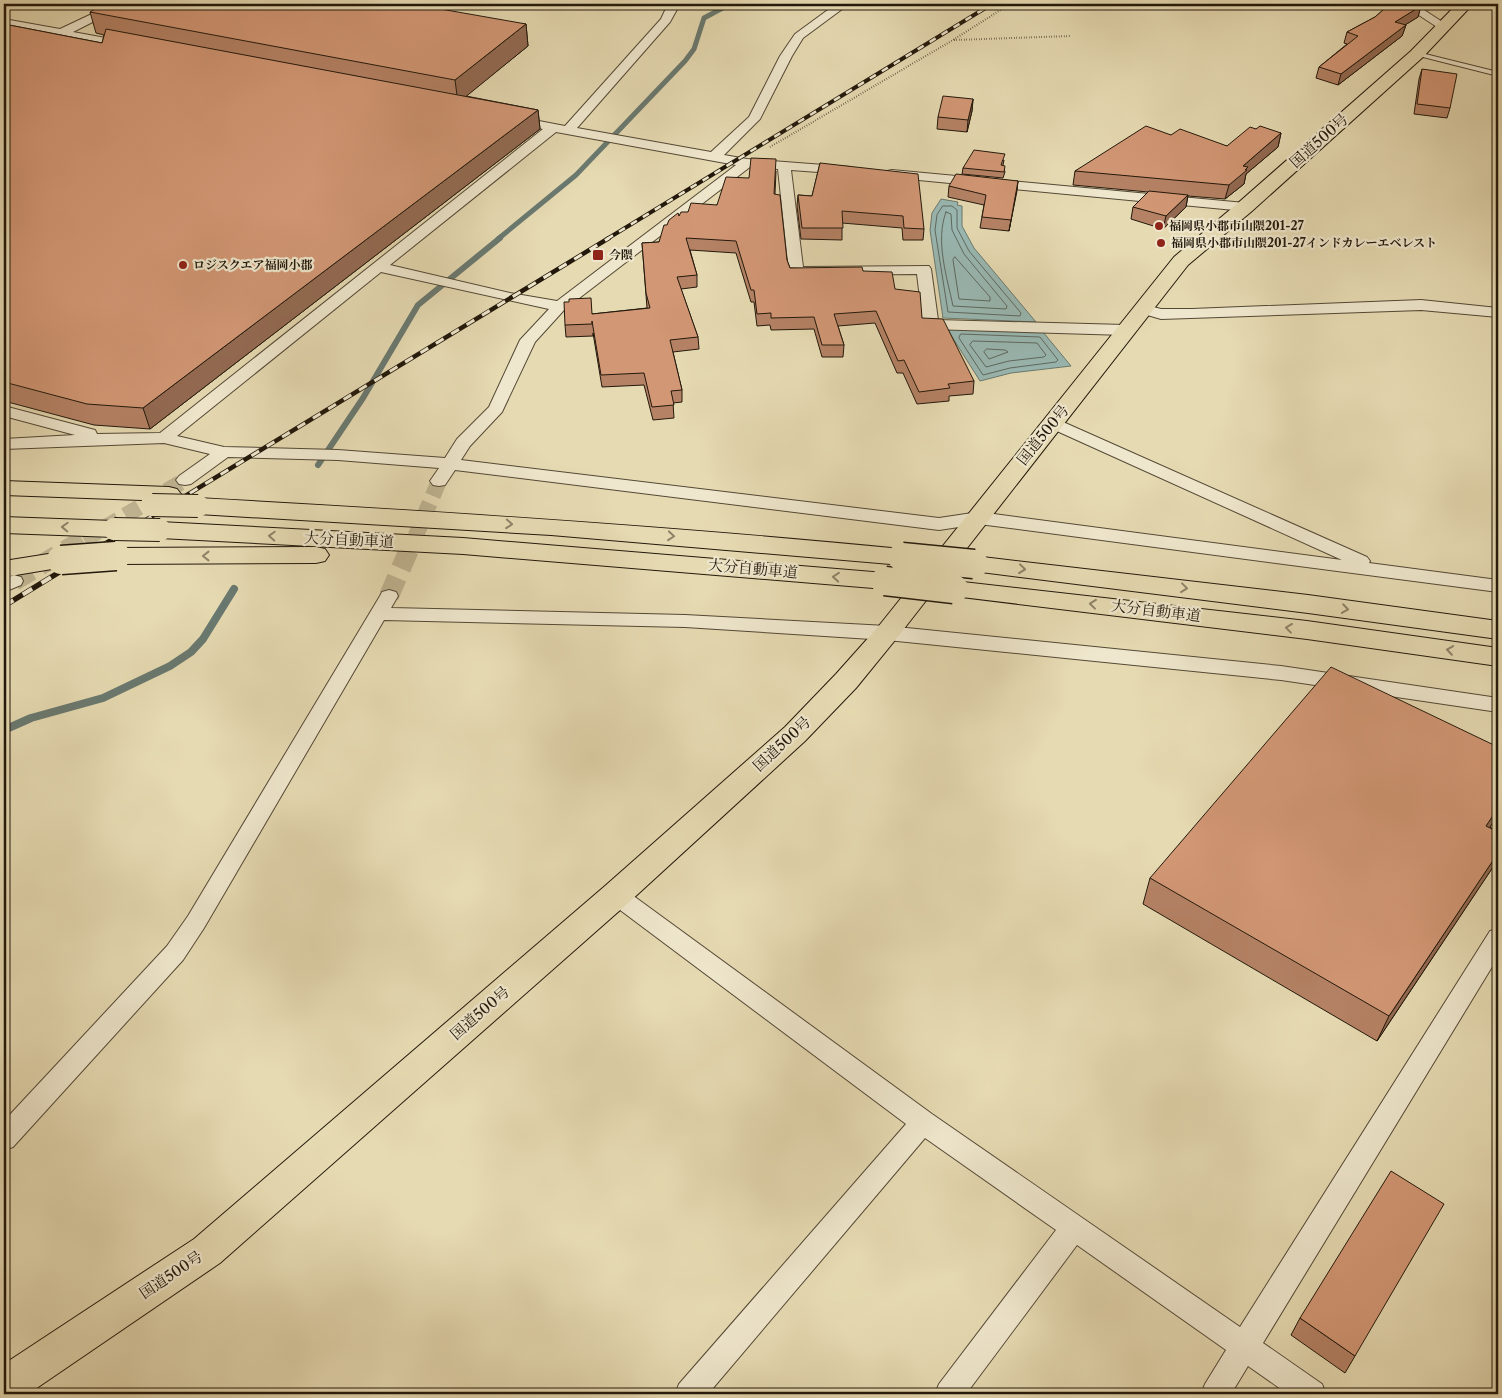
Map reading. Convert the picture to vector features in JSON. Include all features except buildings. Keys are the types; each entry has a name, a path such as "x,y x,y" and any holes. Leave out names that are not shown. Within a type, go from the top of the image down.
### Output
{"highway":[{"name":"国道500号","path":"4,1387 207,1251 616,895 795,734 846,681 887,633 1181,260 1245,207 1416,54 1466,4"},
{"path":"4,488 168,493"},
{"name":"大分自動車道","path":"4,500 168,493 205,501 787,545 974,564 1308,604 1498,630"},
{"name":"大分自動車道","path":"4,525 160,530 463,546 779,571 1190,616 1498,657"},
{"path":"7,579 61,560 116,556 429,555 779,571"}],"street":[{"path":"61,33 122,4"},
{"path":"164,438 378,267 561,129 666,20 674,4"},
{"path":"712,158 754,118 786,56 799,36 843,4"},
{"path":"1408,4 1444,27"},
{"path":"4,22 139,48"},
{"path":"499,117 747,164 858,171"},
{"path":"439,481 464,443 496,409 528,340 560,306 747,164"},
{"path":"784,166 787,206 796,272 924,269 931,324 1124,330"},
{"path":"876,172 1245,207"},
{"path":"378,267 560,306"},
{"path":"1142,309 1161,314 1192,314 1421,305 1498,313"},
{"path":"4,411 105,438"},
{"path":"1054,423 1381,570"},
{"path":"4,444 105,438 164,438 224,452 338,455 450,464 939,524 979,518 1498,586"},
{"path":"168,493 224,452"},
{"path":"4,1139 175,953 196,922 384,605 887,633 1281,673 1498,705"},
{"path":"616,895 923,1122 1312,1394"},
{"path":"1215,1394 1243,1345 1498,938"},
{"path":"689,1394 923,1122"},
{"path":"949,1394 1074,1227"}],"lane":[{"path":"1416,54 1498,74"}],"path":[{"path":"747,164 760,153 953,40 1010,4"},
{"path":"953,40 1071,36"}],"water":[{"path":"941,199 958,202 957,205 962,206 962,226 974,248 1036,322 943,318 930,230 932,213"},
{"path":"950,329 1043,332 1071,366 1011,373 980,381 949,332"}],"waterway":[{"path":"498,239 576,175 685,61 694,49 704,18 730,4"},
{"path":"318,465 363,398 418,305 500,238"},
{"path":"4,730 31,718 103,698 170,666 191,652 203,639 234,589"}],"tunnel":[{"path":"84,540 185,480"},
{"path":"414,540 439,481"},
{"path":"14,581 86,538"},
{"path":"389,596 414,538"}],"railway":[{"path":"607,239 992,4"},
{"path":"113,540 609,238"},
{"path":"4,606 115,538"}],"place":[{"name":"福岡県小郡市山隈201-27","path":"1159,226"},
{"name":"福岡県小郡市山隈201-27インドカレーエベレスト","path":"1161,243"},
{"name":"今隈","path":"598,255"},
{"name":"ロジスクエア福岡小郡","path":"183,265"}]}
